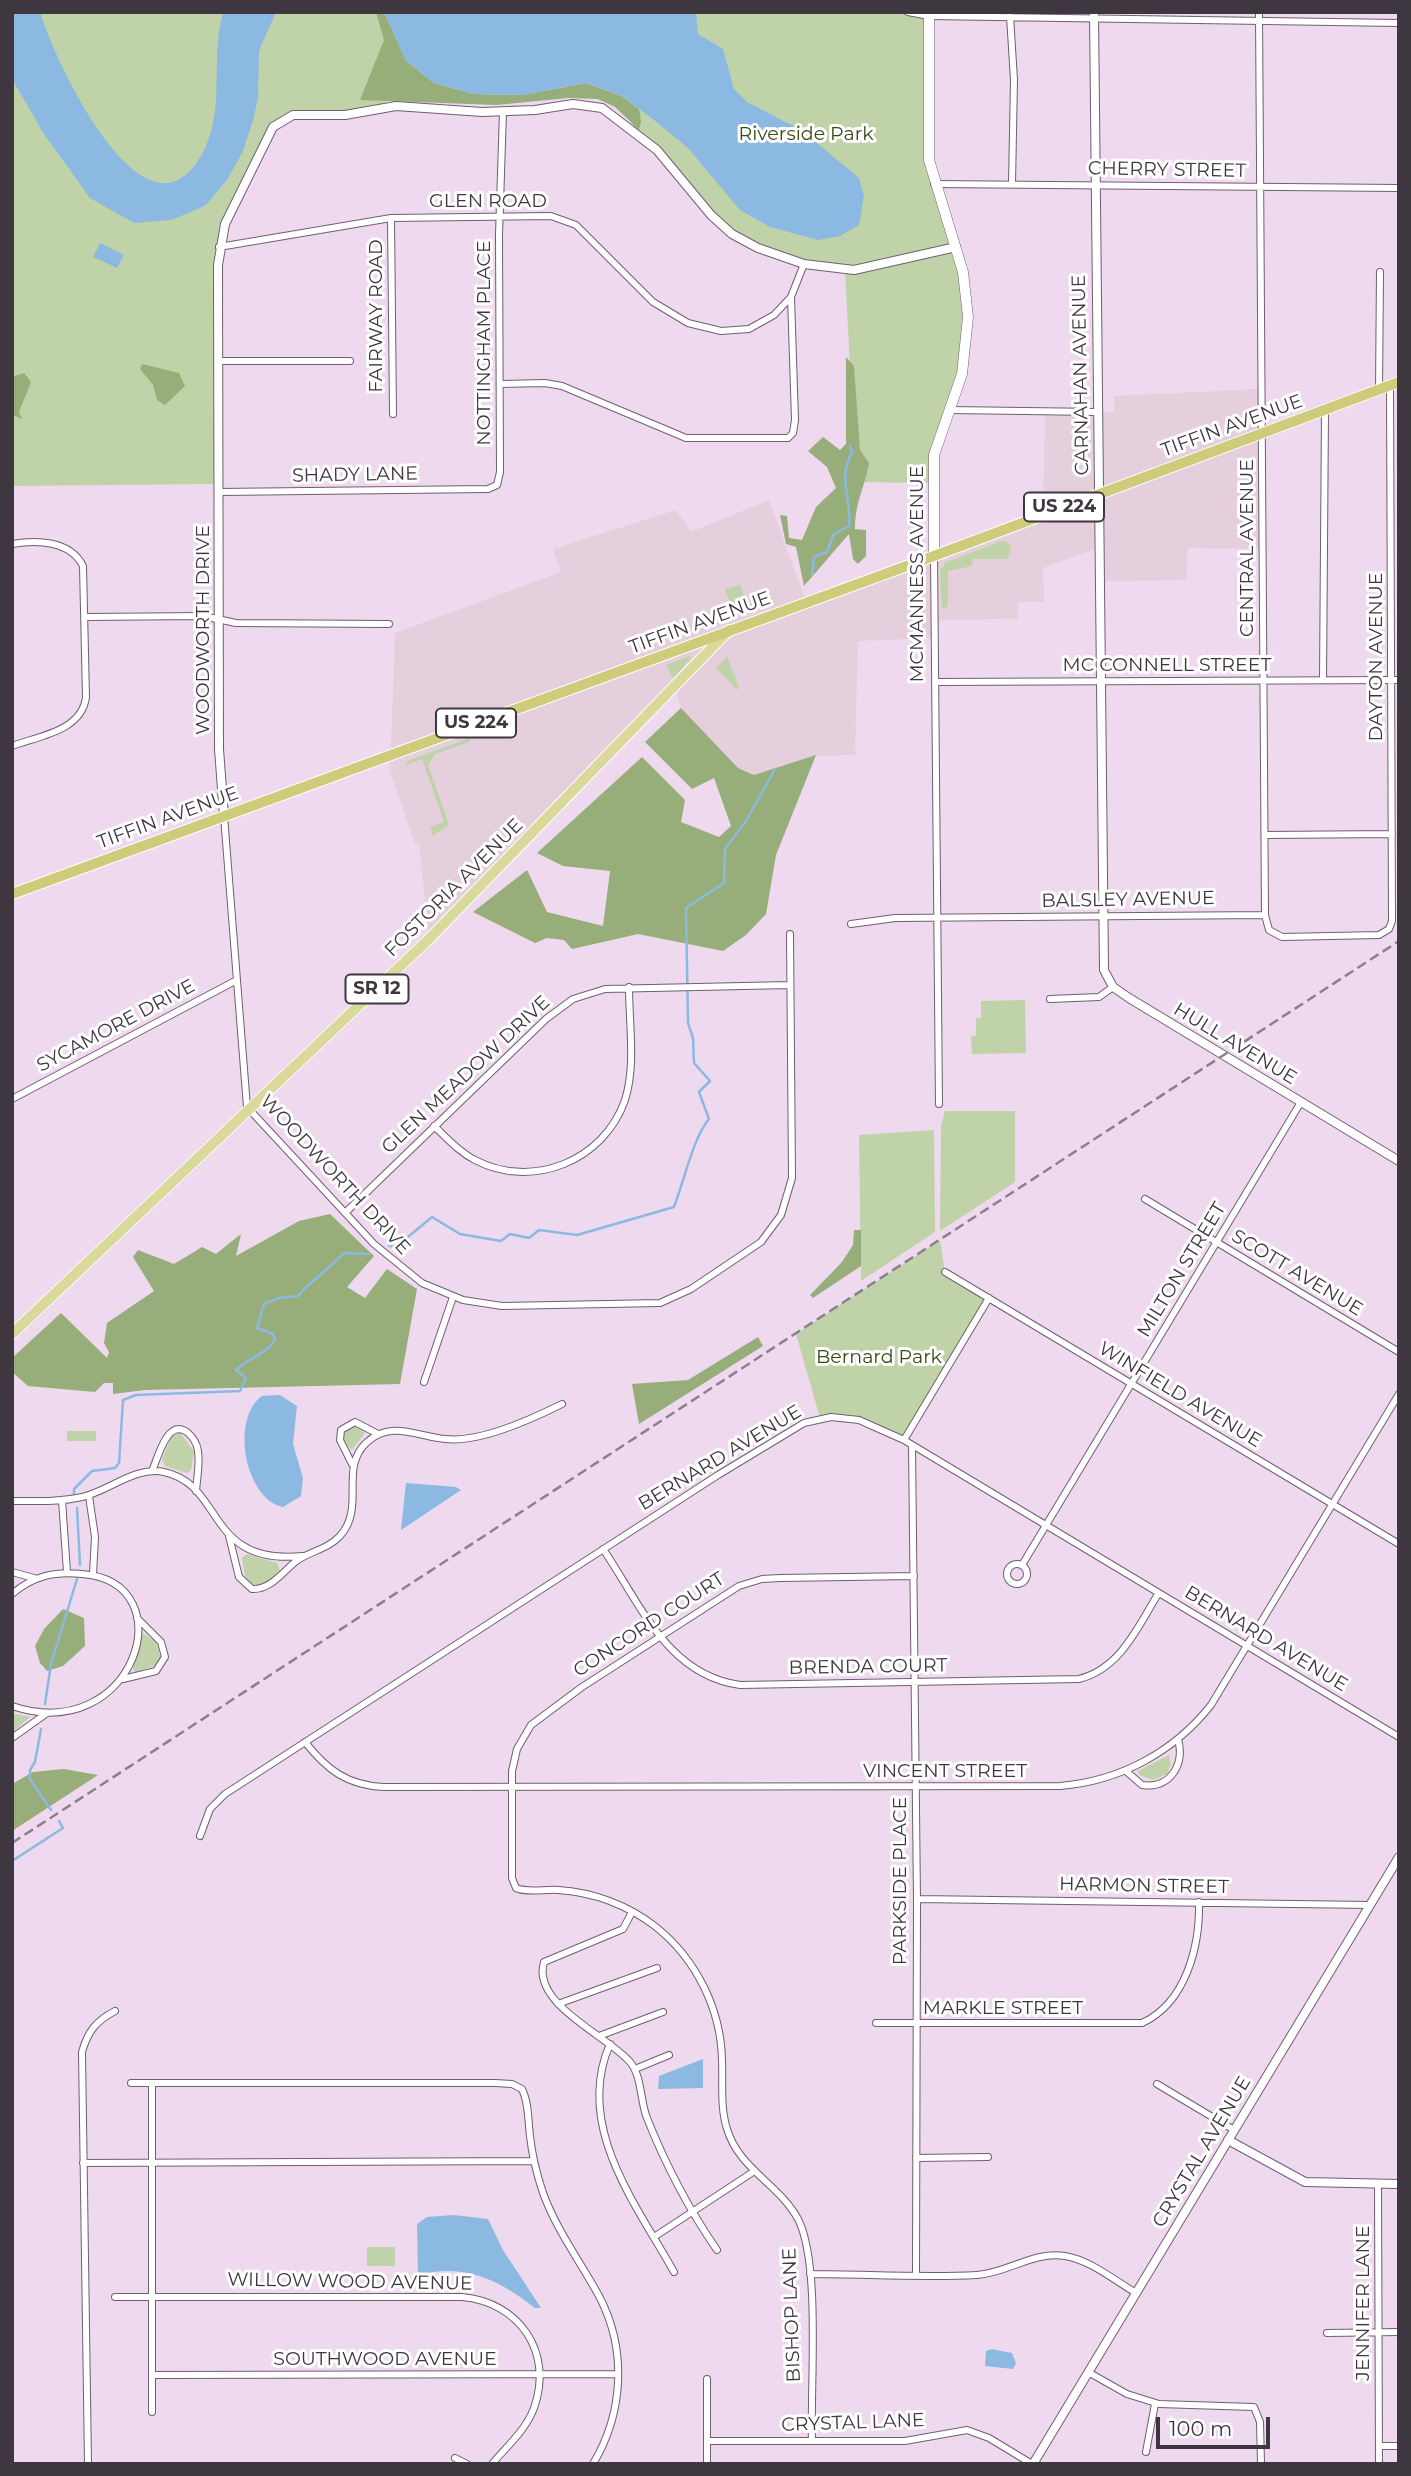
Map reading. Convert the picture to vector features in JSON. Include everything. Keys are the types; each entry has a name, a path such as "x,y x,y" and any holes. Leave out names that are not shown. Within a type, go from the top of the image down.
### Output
{"highway":[{"name":"TIFFIN AVENUE","path":"12,894 1395,384"}],"main road":[{"name":"MCMANNESS AVENUE","path":"929,14 929,160 965,283 968,329 961,374 934,455 934,556"},
{"name":"FOSTORIA AVENUE","path":"12,1334 429,939 729,630"}],"street":[{"path":"908,12 1010,16 1259,16 1399,23"},
{"path":"1374,12 1374,22"},
{"name":"CARNAHAN AVENUE","path":"1094,15 1104,970 1113,988"},
{"path":"1010,16 1014,80 1012,184"},
{"name":"CENTRAL AVENUE","path":"1259,16 1265,915"},
{"name":"WOODWORTH DRIVE","path":"790,934 792,1178 781,1215 761,1242 691,1289 671,1299 649,1305 502,1306 453,1297 408,1274 345,1213 249,1110 235,981 223,816 218,492 219,247 225,224 269,131 288,117 345,115 396,106 503,111 573,104 608,111 657,150 711,215 732,234 758,248 804,264 854,270 956,247"},
{"name":"NOTTINGHAM PLACE","path":"493,489 500,472 500,216 503,111"},
{"name":"CHERRY STREET","path":"934,184 1399,188"},
{"name":"GLEN ROAD","path":"219,247 391,218 551,216 572,222 653,302 672,316 699,326 721,331 749,329 774,315 791,297"},
{"name":"FAIRWAY ROAD","path":"391,218 393,414"},
{"path":"500,384 545,383 562,386 686,438 788,438 793,433 794,420 791,297 804,264"},
{"path":"1379,390 1380,272"},
{"path":"218,361 350,361"},
{"name":"DAYTON AVENUE","path":"1265,915 1269,930 1282,937 1379,935 1389,929 1393,901 1392,834 1396,796 1395,384"},
{"path":"950,410 1098,412"},
{"path":"1323,680 1325,410"},
{"name":"SHADY LANE","path":"218,492 493,489"},
{"path":"12,544 42,542 62,547 80,561 85,577 86,697 81,713 69,725 12,746"},
{"name":"MCMANNESS AVENUE","path":"934,556 939,1104"},
{"path":"85,617 203,616 236,624 389,624"},
{"name":"MC CONNELL STREET","path":"935,682 1395,680"},
{"path":"1265,835 1392,834"},
{"name":"BALSLEY AVENUE","path":"851,924 880,919 1265,915"},
{"name":"SYCAMORE DRIVE","path":"12,1099 235,981"},
{"name":"GLEN MEADOW DRIVE","path":"345,1213 559,1008 594,991 629,987 790,985"},
{"path":"434,1126 468,1156 509,1171 553,1168 583,1154 607,1132 625,1098 629,1076 629,987"},
{"path":"1050,999 1099,997 1113,988"},
{"name":"HULL AVENUE","path":"1113,988 1399,1161"},
{"name":"MILTON STREET","path":"1022,1565 1301,1102"},
{"name":"SCOTT AVENUE","path":"1145,1199 1399,1352"},
{"name":"WINFIELD AVENUE","path":"945,1272 1399,1544"},
{"path":"424,1382 453,1297"},
{"path":"904,1440 989,1298"},
{"name":"VINCENT STREET","path":"305,1742 331,1770 361,1784 512,1787 1083,1784 1126,1770 1178,1739 1211,1704 1399,1394"},
{"path":"352,1464 361,1449 377,1434 393,1430 461,1440 562,1404"},
{"name":"BERNARD AVENUE","path":"200,1836 204,1819 220,1798 603,1549 804,1423 831,1417 859,1420 904,1440 1399,1737"},
{"path":"12,1501 62,1500 89,1496 152,1471 176,1475 197,1491 229,1536 239,1577 251,1589 269,1585 303,1556 330,1545 348,1525 354,1508 352,1464 340,1440 341,1430 355,1422 377,1434"},
{"path":"152,1471 167,1435 173,1430 181,1429 191,1435 198,1450 197,1491"},
{"name":"PARKSIDE PLACE","path":"912,1445 917,1899 916,2275"},
{"path":"89,1496 95,1537 93,1574"},
{"path":"62,1500 67,1572"},
{"path":"229,1536 261,1553 282,1557 303,1556"},
{"name":"BRENDA COURT","path":"603,1549 674,1654 689,1667 713,1679 731,1684 1086,1678 1102,1670 1120,1653 1158,1594"},
{"path":"12,1572 34,1578 67,1572 110,1578 123,1588 137,1618 161,1642 165,1657 156,1671 123,1679 90,1706 48,1712 12,1706"},
{"name":"CONCORD COURT","path":"632,1912 582,1893 516,1888 512,1878 512,1787 517,1749 531,1725 550,1709 739,1586 762,1579 914,1576"},
{"path":"12,1594 34,1578"},
{"path":"123,1679 134,1647 137,1618"},
{"path":"12,1738 48,1712"},
{"path":"1126,1770 1142,1785 1164,1782 1174,1774 1179,1762 1178,1739"},
{"name":"CRYSTAL AVENUE","path":"1032,2464 1399,1857"},
{"name":"HARMON STREET","path":"917,1899 1370,1905"},
{"name":"MARKLE STREET","path":"876,2022 1129,2025 1152,2018 1177,1990 1197,1944 1199,1902"},
{"path":"654,2237 691,2213 753,2172 735,2149 726,2126 721,2042 705,1989 678,1948 655,1927 632,1912 623,1929 544,1962 543,1984 558,2004 610,2045 635,2069 646,2117 691,2213 717,2250"},
{"path":"558,2004 657,1968"},
{"path":"88,2464 82,2052 86,2036 99,2020 115,2011"},
{"path":"599,2036 663,2012"},
{"path":"610,2045 600,2076 603,2130 625,2190 674,2272"},
{"path":"635,2069 669,2055"},
{"path":"131,2084 512,2084 524,2092 534,2161 554,2221 598,2294 612,2325 618,2374 614,2416 593,2464"},
{"path":"152,2084 152,2412"},
{"path":"1157,2084 1234,2130"},
{"path":"1228,2140 1300,2180 1399,2184"},
{"path":"916,2158 988,2157"},
{"path":"83,2163 534,2161"},
{"name":"BISHOP LANE","path":"753,2172 784,2200 803,2231 810,2274 812,2441"},
{"name":"JENNIFER LANE","path":"1378,2184 1379,2464"},
{"path":"810,2274 986,2274 1043,2256 1065,2256 1086,2263 1136,2293"},
{"name":"WILLOW WOOD AVENUE","path":"115,2297 479,2298 500,2306 522,2324 536,2350 540,2375"},
{"path":"1327,2333 1399,2332"},
{"path":"1088,2372 1127,2395 1155,2404 1251,2406 1257,2410 1261,2464"},
{"name":"SOUTHWOOD AVENUE","path":"152,2375 618,2374"},
{"path":"492,2464 529,2418 540,2375"},
{"path":"707,2379 707,2464"},
{"path":"1146,2452 1155,2404"},
{"name":"CRYSTAL LANE","path":"707,2441 905,2441 967,2430 989,2438 1032,2464"},
{"path":"1379,2446 1399,2445"},
{"path":"456,2458 467,2464"}],"shaded area":[{"path":"1261,389 1262,549 1188,548 1186,580 1099,581 1098,548 1043,568 1044,602 1018,602 1018,619 934,620 934,638 858,641 855,755 816,756 755,775 738,768 681,708 675,690 429,939 419,844 415,844 390,771 395,633 561,572 553,549 676,510 691,532 769,500 806,602 1043,515 1045,412 1114,412 1114,396"}],"green space":[{"path":"12,12 420,12 447,47 379,108 368,111 299,114 273,127 222,235 218,484 12,486"},
{"path":"376,12 384,12 406,61 434,83 474,94 522,95 586,83 622,96 639,109 639,130 615,107 598,99 568,98 497,105 360,100 384,40"},
{"name":"Riverside Park","path":"594,12 1041,12 1041,16 930,16 929,160 963,272 966,346 936,444 933,483 856,482 845,271 811,266 732,234 668,162 632,129 638,108"},
{"path":"846,357 854,366 860,450 869,463 855,520 855,529 866,530 866,556 858,564 853,559 849,534 804,586 796,547 786,544 780,515 787,516 789,538 802,540 816,507 836,488 827,467 808,451 823,437 840,450 846,444"},
{"path":"142,364 179,373 185,386 165,405 157,400 153,385 140,369"},
{"path":"12,372 15,376 24,373 31,382 19,412 22,419 12,415"},
{"path":"1004,540 1011,546 1008,559 973,559 972,566 948,571 948,603 947,607 942,608 940,568 944,567 944,563"},
{"path":"740,585 748,605 785,594 733,613 725,589"},
{"path":"690,656 691,658 673,678 666,665"},
{"path":"727,657 739,687 737,690 716,668"},
{"path":"681,708 738,768 754,775 816,755 776,855 766,914 746,935 723,951 638,934 572,949 564,940 547,938 535,943 473,912 527,870 547,912 603,926 610,871 563,866 537,853 642,757 685,800 681,822 719,837 731,826 714,778 692,789 645,742"},
{"path":"470,738 469,742 435,754 428,765 449,825 433,836 430,827 444,822 422,759 406,765 407,761"},
{"path":"1025,1000 1026,1053 972,1054 971,1036 976,1036 976,1018 981,1018 981,1001"},
{"path":"945,1111 1015,1111 1015,1182 940,1231 941,1126"},
{"path":"934,1130 935,1232 861,1281 859,1135"},
{"path":"330,1214 374,1256 347,1287 365,1298 387,1269 417,1289 400,1384 145,1390 113,1394 113,1383 104,1383 95,1392 28,1386 12,1372 12,1358 61,1313 107,1358 109,1352 104,1343 107,1323 154,1291 133,1257 138,1250 174,1264 202,1247 216,1254 241,1234 236,1256 299,1221"},
{"path":"854,1230 861,1230 861,1266 813,1298 810,1295 842,1262 853,1245"},
{"name":"Bernard Park","path":"940,1240 945,1272 989,1298 904,1440 870,1422 820,1418 796,1334"},
{"path":"758,1337 763,1346 639,1424 632,1384 688,1380"},
{"path":"349,1427 359,1427 365,1433 352,1450 343,1441 343,1434"},
{"path":"67,1431 96,1431 96,1441 67,1441"},
{"path":"180,1433 194,1451 191,1470 187,1473 165,1466 162,1460 171,1437"},
{"path":"247,1554 277,1563 280,1570 267,1584 252,1584 245,1576 242,1558"},
{"path":"63,1609 84,1618 85,1646 63,1666 47,1671 40,1663 35,1646 44,1629"},
{"path":"143,1633 156,1642 161,1658 157,1665 135,1672 133,1669"},
{"path":"12,1713 30,1717 12,1733"},
{"path":"1169,1755 1171,1764 1167,1774 1153,1780 1139,1775 1138,1771"},
{"path":"64,1769 98,1775 12,1831 12,1784 33,1772"},
{"path":"367,2247 395,2247 395,2266 367,2266"}],"water":[{"path":"12,12 40,12 64,70 107,141 132,169 158,182 182,177 205,148 214,115 219,29 223,12 276,12 259,51 258,97 243,151 227,180 206,205 171,220 134,223 90,198 44,134 12,79"},
{"path":"384,12 696,12 698,34 723,49 734,89 747,102 801,130 859,178 864,196 859,225 840,236 818,240 770,227 740,210 688,148 654,120 622,96 586,83 523,95 474,94 434,83 406,61"},
{"path":"100,243 124,255 117,268 93,257"},
{"path":"280,1395 297,1406 293,1444 303,1478 301,1496 283,1507 270,1501 259,1490 246,1457 245,1439 246,1422 252,1407 262,1396"},
{"path":"406,1483 456,1487 461,1490 401,1530"},
{"path":"703,2059 703,2088 658,2089 659,2076"},
{"path":"454,2215 488,2219 503,2250 541,2308 535,2308 508,2289 481,2276 451,2271 418,2275 417,2224 427,2217"},
{"path":"992,2349 1012,2353 1016,2363 1013,2369 985,2366 986,2351"}],"waterway":[{"path":"812,575 814,557 827,552 834,534 849,526 845,481 852,452 850,446"},
{"path":"389,1246 397,1246 432,1217 460,1234 501,1241 510,1234 529,1238 539,1230 577,1235 674,1207 694,1148 709,1119 699,1092 710,1081 694,1063 693,1038 688,1023 686,908 724,883 725,849 746,821 775,769"},
{"path":"74,1494 74,1489 92,1471 115,1468 119,1463 123,1400 136,1395 240,1391 246,1378 236,1370 266,1350 275,1340 273,1334 257,1328 264,1304 279,1298 298,1296 344,1253 369,1254"},
{"path":"77,1508 80,1565"},
{"path":"45,1704 51,1664 77,1579"},
{"path":"41,1729 30,1779 51,1810"},
{"path":"12,1861 63,1828 59,1821"}],"railway":[{"path":"12,1843 1399,941"}]}
